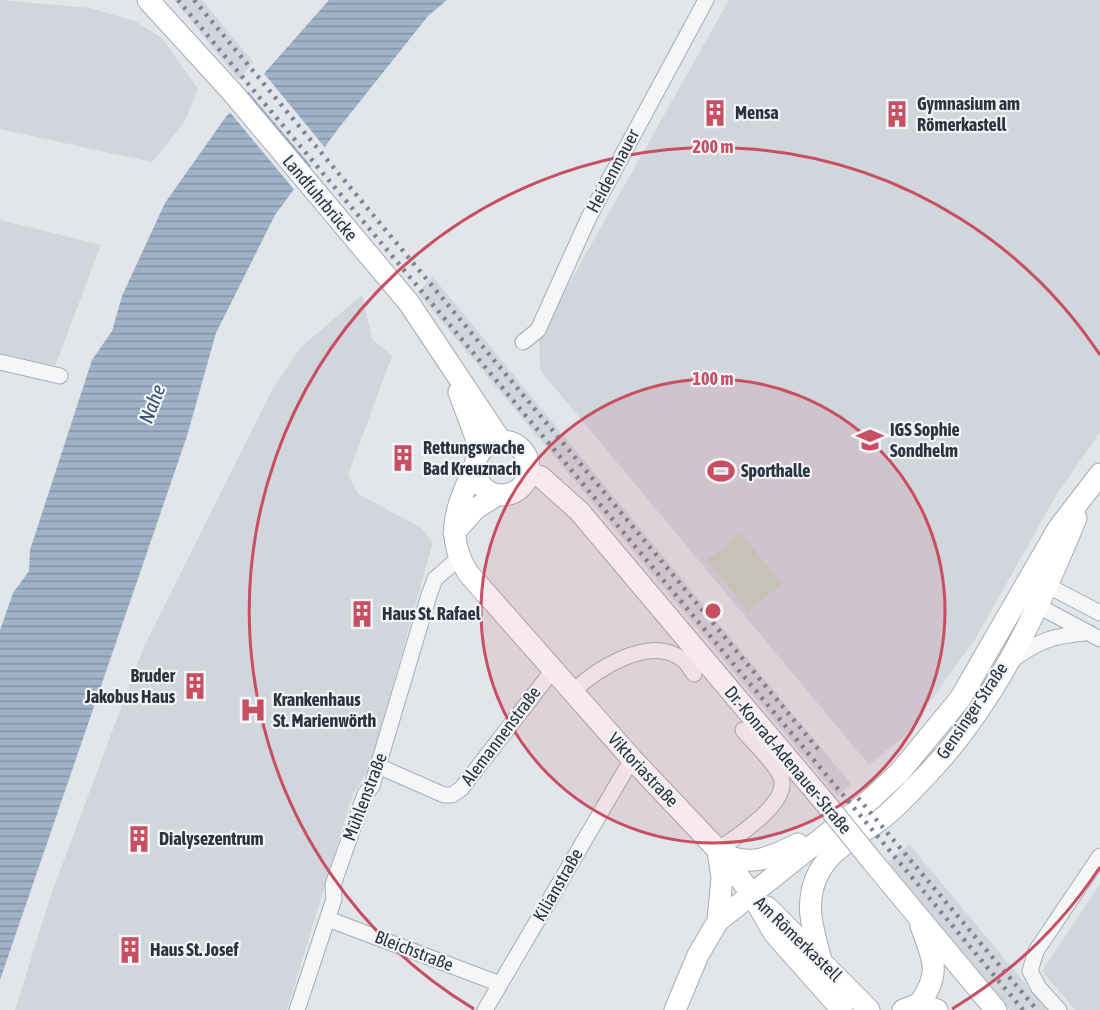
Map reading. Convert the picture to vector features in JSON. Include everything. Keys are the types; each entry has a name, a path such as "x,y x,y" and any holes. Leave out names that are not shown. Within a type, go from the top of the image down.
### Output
{"street":[{"name":"Landfuhrbrücke","path":"148,0 232,92 409,303 442,351"},
{"name":"Heidenmauer","path":"523,342 538,330 589,217 706,0"},
{"path":"442,351 501,441"},
{"path":"442,351 477,459 475,474 483,488 497,495 509,495 524,481 528,461 522,450 513,443 501,441 489,444 477,459"},
{"path":"0,362 60,376"},
{"name":"Viktoriastraße","path":"477,459 459,504 453,534 459,558 483,591 632,759 718,850 751,893"},
{"name":"Gensinger Straße","path":"821,960 809,910 814,884 822,866 835,851 886,815 936,764 966,728 1004,666 1028,601 1038,581 1100,474"},
{"name":"Dr.-Konrad-Adenauer-Straße","path":"524,481 541,477 579,511 996,1010"},
{"path":"453,534 475,509 497,495"},
{"name":"Mühlenstraße","path":"297,1010 328,919 334,898 333,885 365,794 372,786 435,579 459,558"},
{"path":"1038,581 1100,613"},
{"path":"1028,601 1100,639"},
{"name":"Gensinger Straße","path":"751,893 844,820 898,773 960,699 1028,601"},
{"path":"1004,666 1034,644 1055,636 1085,633"},
{"path":"572,692 594,672 626,656 666,653 682,659 694,674"},
{"name":"Alemannenstraße","path":"378,766 444,795 452,795 461,789 553,670"},
{"path":"718,850 768,811 778,800 783,785 780,775 743,730"},
{"name":"Kilianstraße","path":"485,1010 632,759"},
{"path":"718,850 741,861 759,861 844,820"},
{"path":"718,850 722,877 718,921"},
{"path":"1059,1010 1039,988 1030,971 1036,951 1100,856"},
{"path":"675,1010 698,955 718,921 751,893"},
{"name":"Am Römerkastell","path":"751,893 869,1010"},
{"name":"Am Römerkastell","path":"751,893 774,933 842,1010"},
{"path":"915,912 934,968 930,988 920,1008"},
{"name":"Bleichstraße","path":"328,919 500,984"}],"shaded area":[{"path":"0,0 90,8 134,21 162,38 198,89 184,123 152,162 0,129"},
{"path":"174,0 202,0 253,62 239,80"},
{"path":"729,0 1100,0 1100,432 1057,494 975,639 907,734 869,765 540,370 539,337"},
{"path":"0,220 101,245 55,366 0,353"},
{"path":"432,276 851,784 837,796 418,293"},
{"name":"Krankenhaus St. Marienwörth","path":"362,295 372,339 392,356 348,475 358,494 420,527 433,542 369,770 353,793 287,1010 15,1010 51,895 143,649 271,392 300,348"},
{"path":"909,844 1047,1010 1010,1010 887,863"},
{"path":"1100,884 1100,1010 1075,1010 1042,971"}],"green space":[{"path":"741,533 782,584 748,611 707,560"}],"water":[{"name":"Nahe","path":"329,0 447,0 428,16 338,129 275,215 216,333 187,436 0,980 0,630 13,593 29,571 30,550 92,360 112,331 122,296 165,203 225,118"}],"pier":[{"path":"262,71 327,150 313,168 246,89"},
{"path":"245,90 312,171 296,192 228,110"}],"railway":[{"path":"178,0 1023,1010"},
{"path":"194,0 818,749"},
{"path":"858,798 1037,1010"}],"place":[{"name":"Mensa","path":"715,113"},
{"name":"Gymnasium am Römerkastell","path":"897,114"},
{"name":"IGS Sophie Sondhelm","path":"870,440"},
{"name":"Rettungswache Bad Kreuznach","path":"403,458"},
{"name":"Sporthalle","path":"721,471"},
{"name":"Haus St. Rafael","path":"362,614"},
{"name":"Bruder Jakobus Haus","path":"195,686"},
{"name":"Krankenhaus St. Marienwörth","path":"253,710"},
{"name":"Dialysezentrum","path":"139,839"},
{"name":"Haus St. Josef","path":"130,950"}]}
